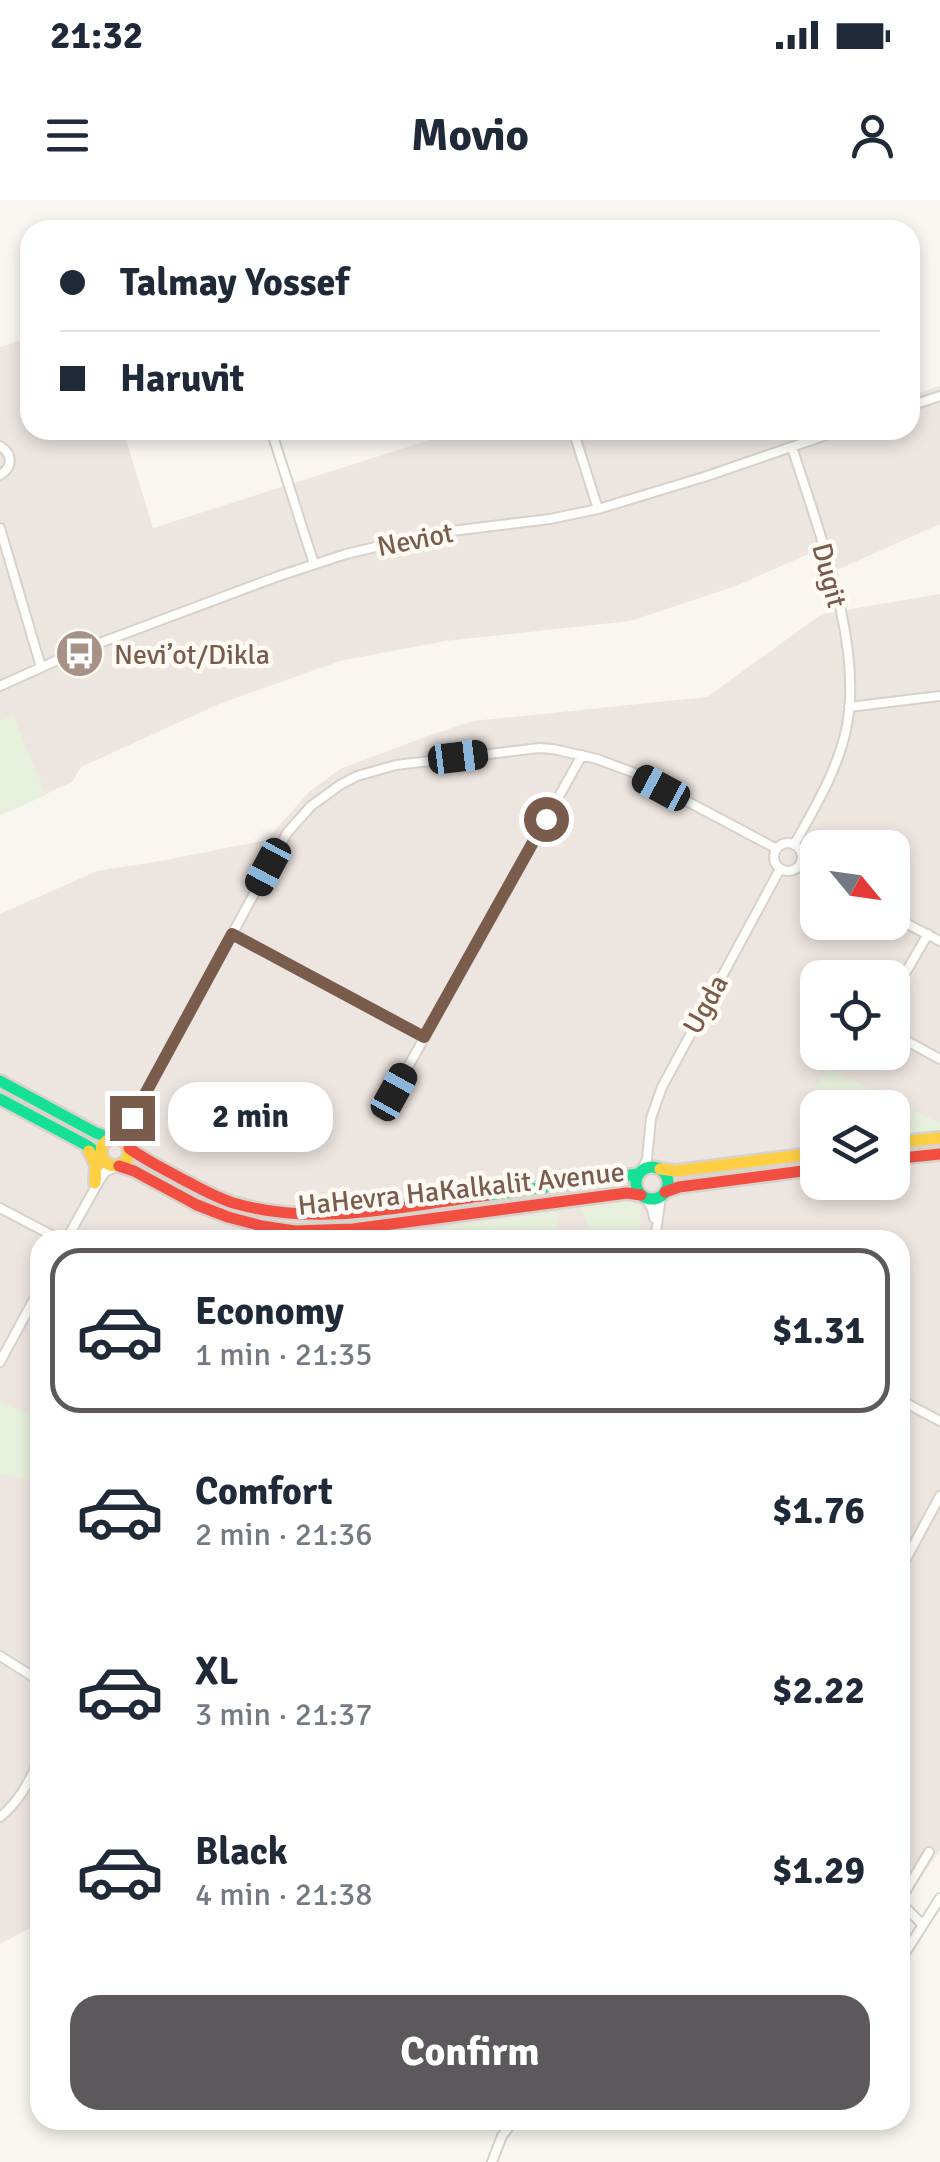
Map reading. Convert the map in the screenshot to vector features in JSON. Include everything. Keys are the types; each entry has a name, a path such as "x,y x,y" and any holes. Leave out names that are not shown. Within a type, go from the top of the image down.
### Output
{"main road":[{"path":"0,1081 96,1133 122,1140 129,1147 126,1161 118,1166 108,1165 78,1141 0,1099"},
{"path":"102,1158 104,1143 113,1138"},
{"path":"910,1142 940,1138"},
{"path":"78,1141 94,1159 94,1187"},
{"name":"HaHevra HaKalkalit Avenue","path":"129,1147 219,1197 296,1215 351,1214 649,1170 676,1171 800,1155"},
{"path":"910,1157 940,1154"},
{"name":"HaHevra HaKalkalit Avenue","path":"118,1166 228,1217 288,1230"},
{"path":"649,1170 668,1182 663,1194 656,1199 643,1197 636,1183 649,1170"},
{"name":"HaHevra HaKalkalit Avenue","path":"663,1194 679,1186 800,1171"},
{"name":"HaHevra HaKalkalit Avenue","path":"324,1230 627,1193 643,1197"}],"street":[{"path":"274,440 314,564"},
{"path":"576,440 598,509"},
{"name":"Neviot","path":"0,686 314,564 424,535 598,509 812,440"},
{"path":"0,446 10,460 1,475"},
{"name":"Dugit","path":"792,447 844,632 849,707"},
{"path":"0,528 41,667"},
{"path":"794,845 841,751 849,707 940,696"},
{"path":"129,1147 132,1118 286,833 311,806 357,776 396,765 552,748 632,772 777,849"},
{"path":"394,1092 582,755"},
{"path":"800,852 794,845 785,844 774,857 780,869 788,872 800,866"},
{"name":"Ugda","path":"649,1170 651,1118 662,1087 780,869"},
{"path":"910,925 940,941"},
{"path":"232,934 424,1037"},
{"path":"910,965 928,934"},
{"path":"910,1043 940,1059"},
{"path":"113,1138 132,1118"},
{"path":"94,1187 102,1158"},
{"path":"69,1230 105,1172 118,1166"},
{"path":"657,1230 663,1194"},
{"path":"643,1197 652,1209 655,1230"},
{"path":"0,1208 43,1230"},
{"path":"0,1362 30,1306"},
{"path":"910,1406 940,1422"},
{"path":"910,1552 940,1496"},
{"path":"0,1656 30,1675"},
{"path":"0,1817 14,1804 30,1778"},
{"path":"910,1885 929,1852"},
{"path":"910,1945 940,1898"},
{"path":"910,1913 922,1926"},
{"path":"492,2162 506,2130"}],"shaded area":[{"path":"20,340 20,440 126,440 153,528 430,440 920,440 920,393 940,386 940,524 821,577 813,552 736,586 630,621 445,641 340,661 219,704 81,767 72,782 0,815 0,347"},
{"path":"940,594 940,1850 910,1893 910,1230 30,1230 30,1928 0,1944 0,914 97,871 266,840 309,792 340,769 473,721 707,697 822,614"}],"green space":[{"path":"13,715 46,795 0,815 0,721"},
{"path":"831,1070 872,1090 813,1090"},
{"path":"910,1108 940,1123 940,1133 910,1136"},
{"path":"630,1201 640,1206 641,1230 590,1230 579,1206"},
{"path":"560,1211 556,1230 422,1230"},
{"path":"0,1401 30,1415 30,1481 0,1474"}],"traffic: fast":[{"path":"0,1081 111,1138"},
{"path":"0,1099 101,1156"},
{"path":"652,1167 663,1172 668,1183 663,1194 652,1199 641,1194 636,1183 641,1172 652,1167"},
{"path":"488,1195 638,1174"}],"traffic: slow":[{"path":"115,1138 125,1142 129,1152 125,1162 115,1166 105,1162 101,1152 105,1142 115,1138"},
{"path":"910,1141 940,1138"},
{"path":"89,1151 96,1165 95,1183"},
{"path":"660,1169 676,1171 800,1155"}],"traffic: jam":[{"path":"129,1148 216,1196 268,1211 362,1212 488,1195"},
{"path":"910,1157 940,1154"},
{"path":"119,1166 228,1217 288,1230"},
{"path":"665,1192 800,1171"},
{"path":"324,1230 627,1193 641,1195"}],"place":[{"name":"Nevi’ot/Dikla","path":"79,654"}],"route":[{"path":"132,1118 232,934 424,1037 546,819"}]}
